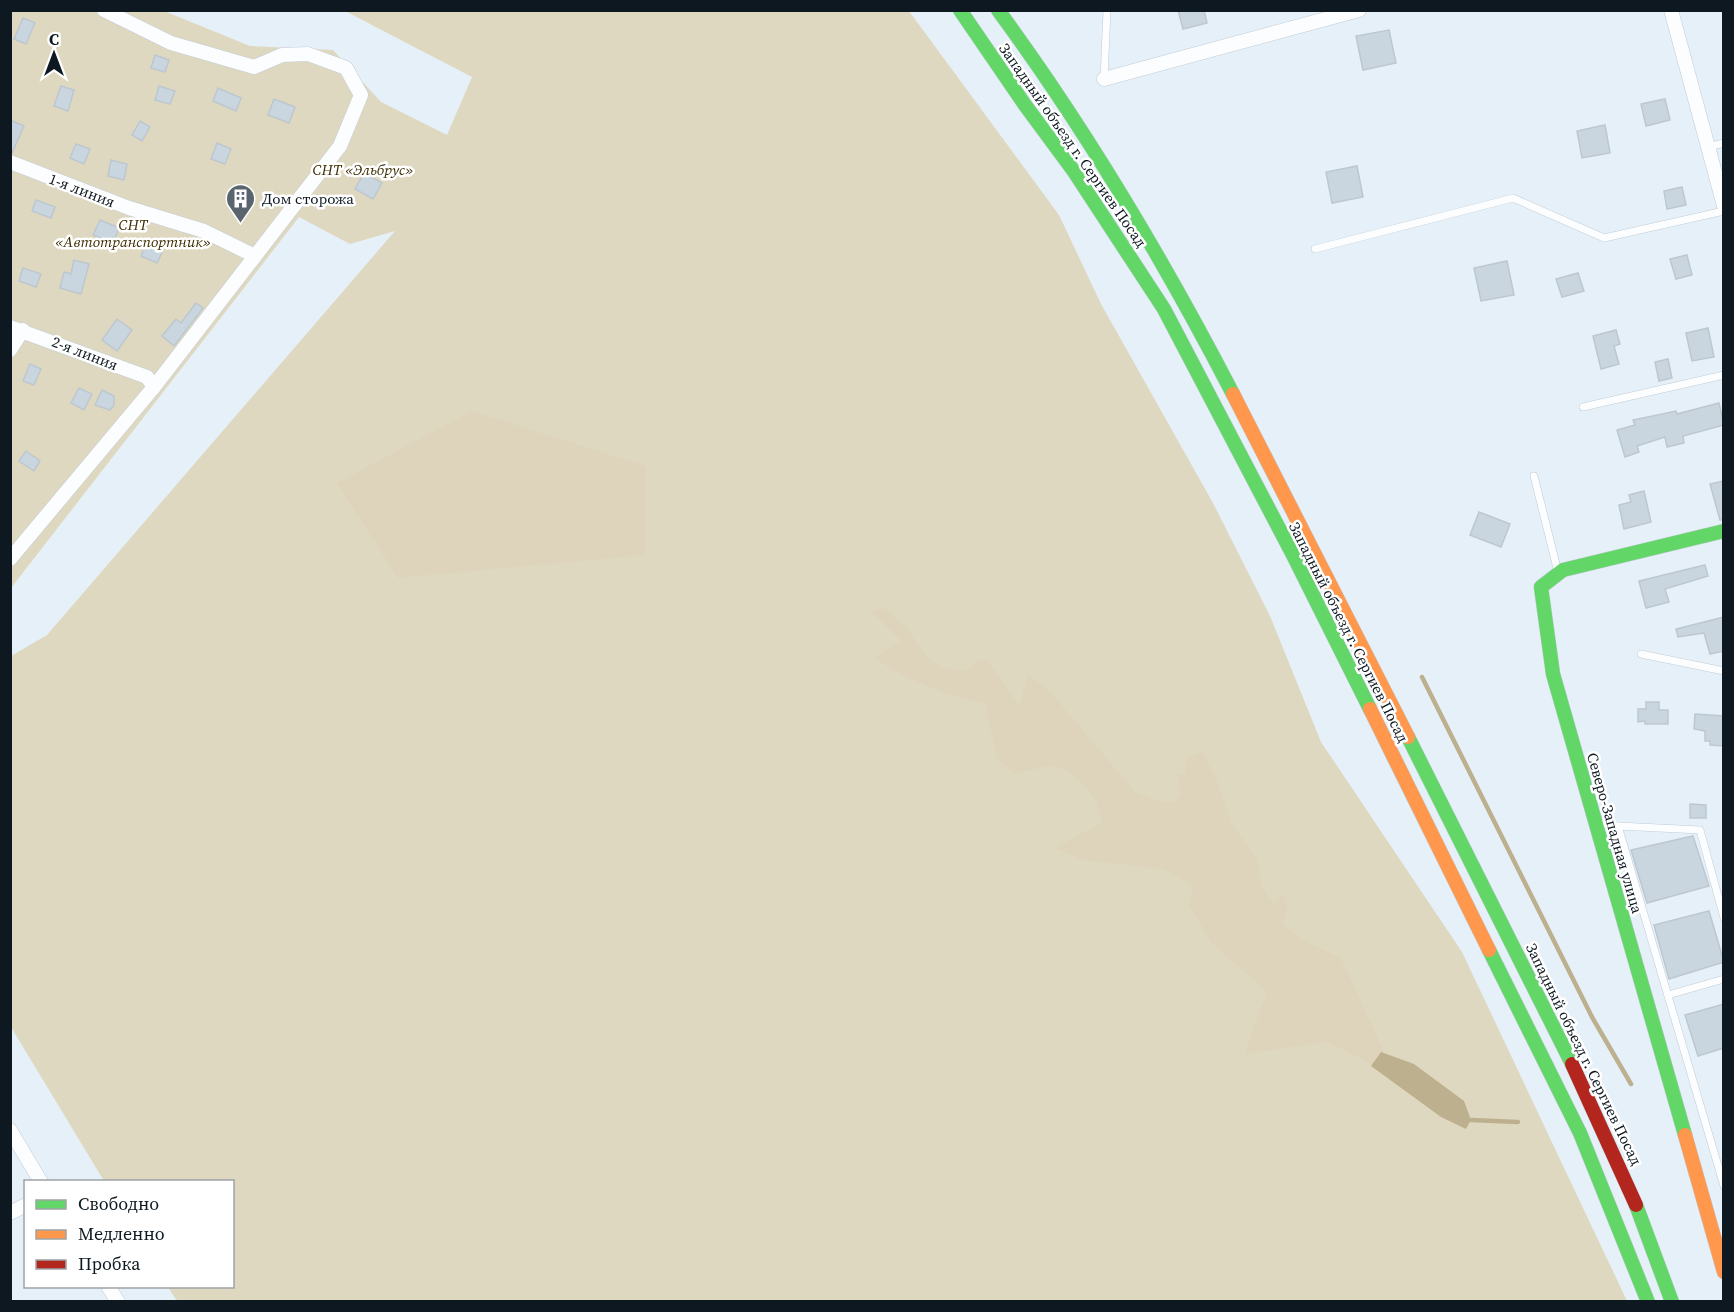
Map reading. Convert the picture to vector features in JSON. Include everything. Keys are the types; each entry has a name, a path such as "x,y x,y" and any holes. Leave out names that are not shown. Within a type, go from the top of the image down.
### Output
{"main road":[{"name":"Западный объезд г. Сергиев Посад","path":"960,10 1025,105 1074,170 1164,309 1298,566 1575,1123 1648,1302"},
{"name":"Западный объезд г. Сергиев Посад","path":"998,10 1042,70 1120,193 1212,353 1308,538 1560,1039 1633,1196 1672,1302"},
{"path":"1558,574 1563,570 1724,531"},
{"name":"Северо-Западная улица","path":"1558,574 1541,587 1553,674 1724,1272"}],"street":[{"path":"10,559 154,387 340,146 361,95 346,68 308,54 282,55 254,67 171,43 104,10"},
{"path":"1104,79 1359,10"},
{"path":"1671,10 1724,206"},
{"name":"1-я линия","path":"10,162 129,208 204,231 255,256"},
{"path":"10,350 17,328"},
{"name":"2-я линия","path":"17,328 147,377 154,387"},
{"path":"10,1130 40,1180"},
{"path":"10,1213 24,1206"},
{"path":"109,1288 118,1302"}],"lane":[{"path":"1104,79 1107,10"},
{"path":"1708,147 1724,143"},
{"path":"1315,249 1513,198 1604,238 1724,211"},
{"path":"1583,407 1724,375"},
{"path":"1534,476 1558,574"},
{"path":"1641,654 1724,671"},
{"path":"1595,822 1618,826 1700,830 1724,918"},
{"path":"1618,826 1724,1186"},
{"path":"1668,995 1724,979"}],"green space":[{"path":"11,11 164,11 250,46 333,50 381,102 447,135 472,77 345,11 909,11 1059,215 1101,304 1213,503 1270,616 1321,742 1462,952 1627,1301 177,1301 169,1288 234,1288 234,1180 103,1180 11,1027 11,656 47,635 395,231 350,244 299,217 11,588"}],"shaded area":[{"path":"472,411 646,466 645,555 398,578 337,483"},
{"path":"884,608 908,628 930,660 944,668 966,671 978,660 988,661 1019,705 1028,675 1047,688 1135,792 1159,801 1174,802 1181,795 1177,775 1185,773 1186,758 1202,752 1215,776 1232,824 1257,860 1262,887 1274,904 1282,893 1288,910 1282,924 1305,941 1341,958 1395,1076 1327,1042 1244,1054 1267,992 1212,943 1189,905 1194,886 1163,869 1082,860 1055,848 1103,822 1095,799 1073,774 1052,765 1015,774 997,758 985,703 927,686 874,658 902,642 871,611"},
{"path":"1381,1052 1414,1064 1464,1101 1471,1120 1466,1129 1441,1117 1371,1066"}],"building":[{"path":"1178,10 1204,10 1207,23 1183,29"},
{"path":"23,18 35,23 26,44 14,39"},
{"path":"1389,30 1396,63 1363,70 1356,36"},
{"path":"155,55 169,60 165,72 151,68"},
{"path":"61,86 74,90 68,111 54,106"},
{"path":"159,86 175,91 170,104 155,100"},
{"path":"218,88 241,98 236,111 213,101"},
{"path":"274,99 295,107 289,123 268,115"},
{"path":"1665,99 1670,120 1646,126 1641,104"},
{"path":"10,120 24,126 12,153 10,153"},
{"path":"140,121 150,127 142,141 132,135"},
{"path":"1605,125 1610,153 1582,158 1577,131"},
{"path":"217,143 231,149 225,164 211,159"},
{"path":"76,144 90,149 84,164 70,158"},
{"path":"111,160 127,164 124,180 108,176"},
{"path":"1357,166 1363,197 1332,203 1326,172"},
{"path":"364,173 382,183 373,199 355,189"},
{"path":"1682,187 1686,205 1667,209 1664,191"},
{"path":"36,200 55,207 51,218 32,211"},
{"path":"100,220 119,228 113,243 93,235"},
{"path":"149,239 165,246 157,263 141,256"},
{"path":"1687,255 1692,275 1676,279 1670,259"},
{"path":"74,260 89,264 81,294 60,288 64,272 71,274"},
{"path":"1507,261 1514,295 1481,301 1474,268"},
{"path":"23,268 41,274 36,287 19,281"},
{"path":"1578,273 1584,291 1562,297 1556,279"},
{"path":"196,303 203,308 174,346 162,336 176,319 181,323"},
{"path":"117,319 132,330 117,351 102,340"},
{"path":"1708,328 1714,357 1692,361 1686,333"},
{"path":"1616,330 1620,344 1614,346 1619,364 1601,369 1593,336"},
{"path":"1668,359 1672,378 1659,381 1655,362"},
{"path":"30,364 41,369 34,385 23,381"},
{"path":"79,388 92,394 84,410 71,403"},
{"path":"102,390 114,396 114,405 110,410 95,405"},
{"path":"1719,403 1724,425 1683,436 1684,443 1667,447 1665,437 1637,446 1639,452 1625,457 1617,430 1635,425 1633,420 1676,411 1677,414"},
{"path":"26,451 40,461 34,471 19,461"},
{"path":"1724,481 1724,520 1720,520 1710,484"},
{"path":"1644,491 1651,522 1624,529 1619,505 1631,502 1629,495"},
{"path":"1479,512 1510,524 1501,547 1470,535"},
{"path":"1705,565 1708,576 1665,589 1669,602 1646,608 1639,581"},
{"path":"1724,617 1724,651 1710,654 1704,633 1678,637 1676,629"},
{"path":"1646,702 1659,702 1659,710 1668,710 1668,724 1638,722 1638,709 1646,709"},
{"path":"1695,714 1724,716 1724,746 1710,745 1710,741 1705,741 1705,731 1694,729"},
{"path":"1690,804 1706,805 1706,818 1690,818"},
{"path":"1693,836 1709,886 1647,903 1631,850"},
{"path":"1709,911 1724,962 1669,979 1654,925"},
{"path":"1724,1004 1724,1048 1698,1056 1685,1015"}],"waterway":[{"path":"1422,677 1592,1017 1631,1084"},
{"path":"1471,1120 1518,1122"}],"traffic: fast":[{"path":"960,10 1073,170 1164,309 1293,555 1370,709"},
{"path":"998,10 1063,102 1123,198 1180,295 1233,394"},
{"path":"1685,1135 1553,674 1541,587 1563,570 1724,531"},
{"path":"1408,737 1572,1064"},
{"path":"1489,950 1580,1133 1648,1302"},
{"path":"1636,1205 1672,1302"}],"traffic: slow":[{"path":"1233,394 1408,737"},
{"path":"1370,709 1489,950"},
{"path":"1685,1135 1724,1272"}],"traffic: jam":[{"path":"1572,1064 1636,1205"}],"place":[{"name":"Дом сторожа","path":"241,224"}],"park label":[{"name":"СНТ «Эльбрус»","path":"363,169"},
{"name":"СНТ «Автотранспортник»","path":"133,232"}]}
